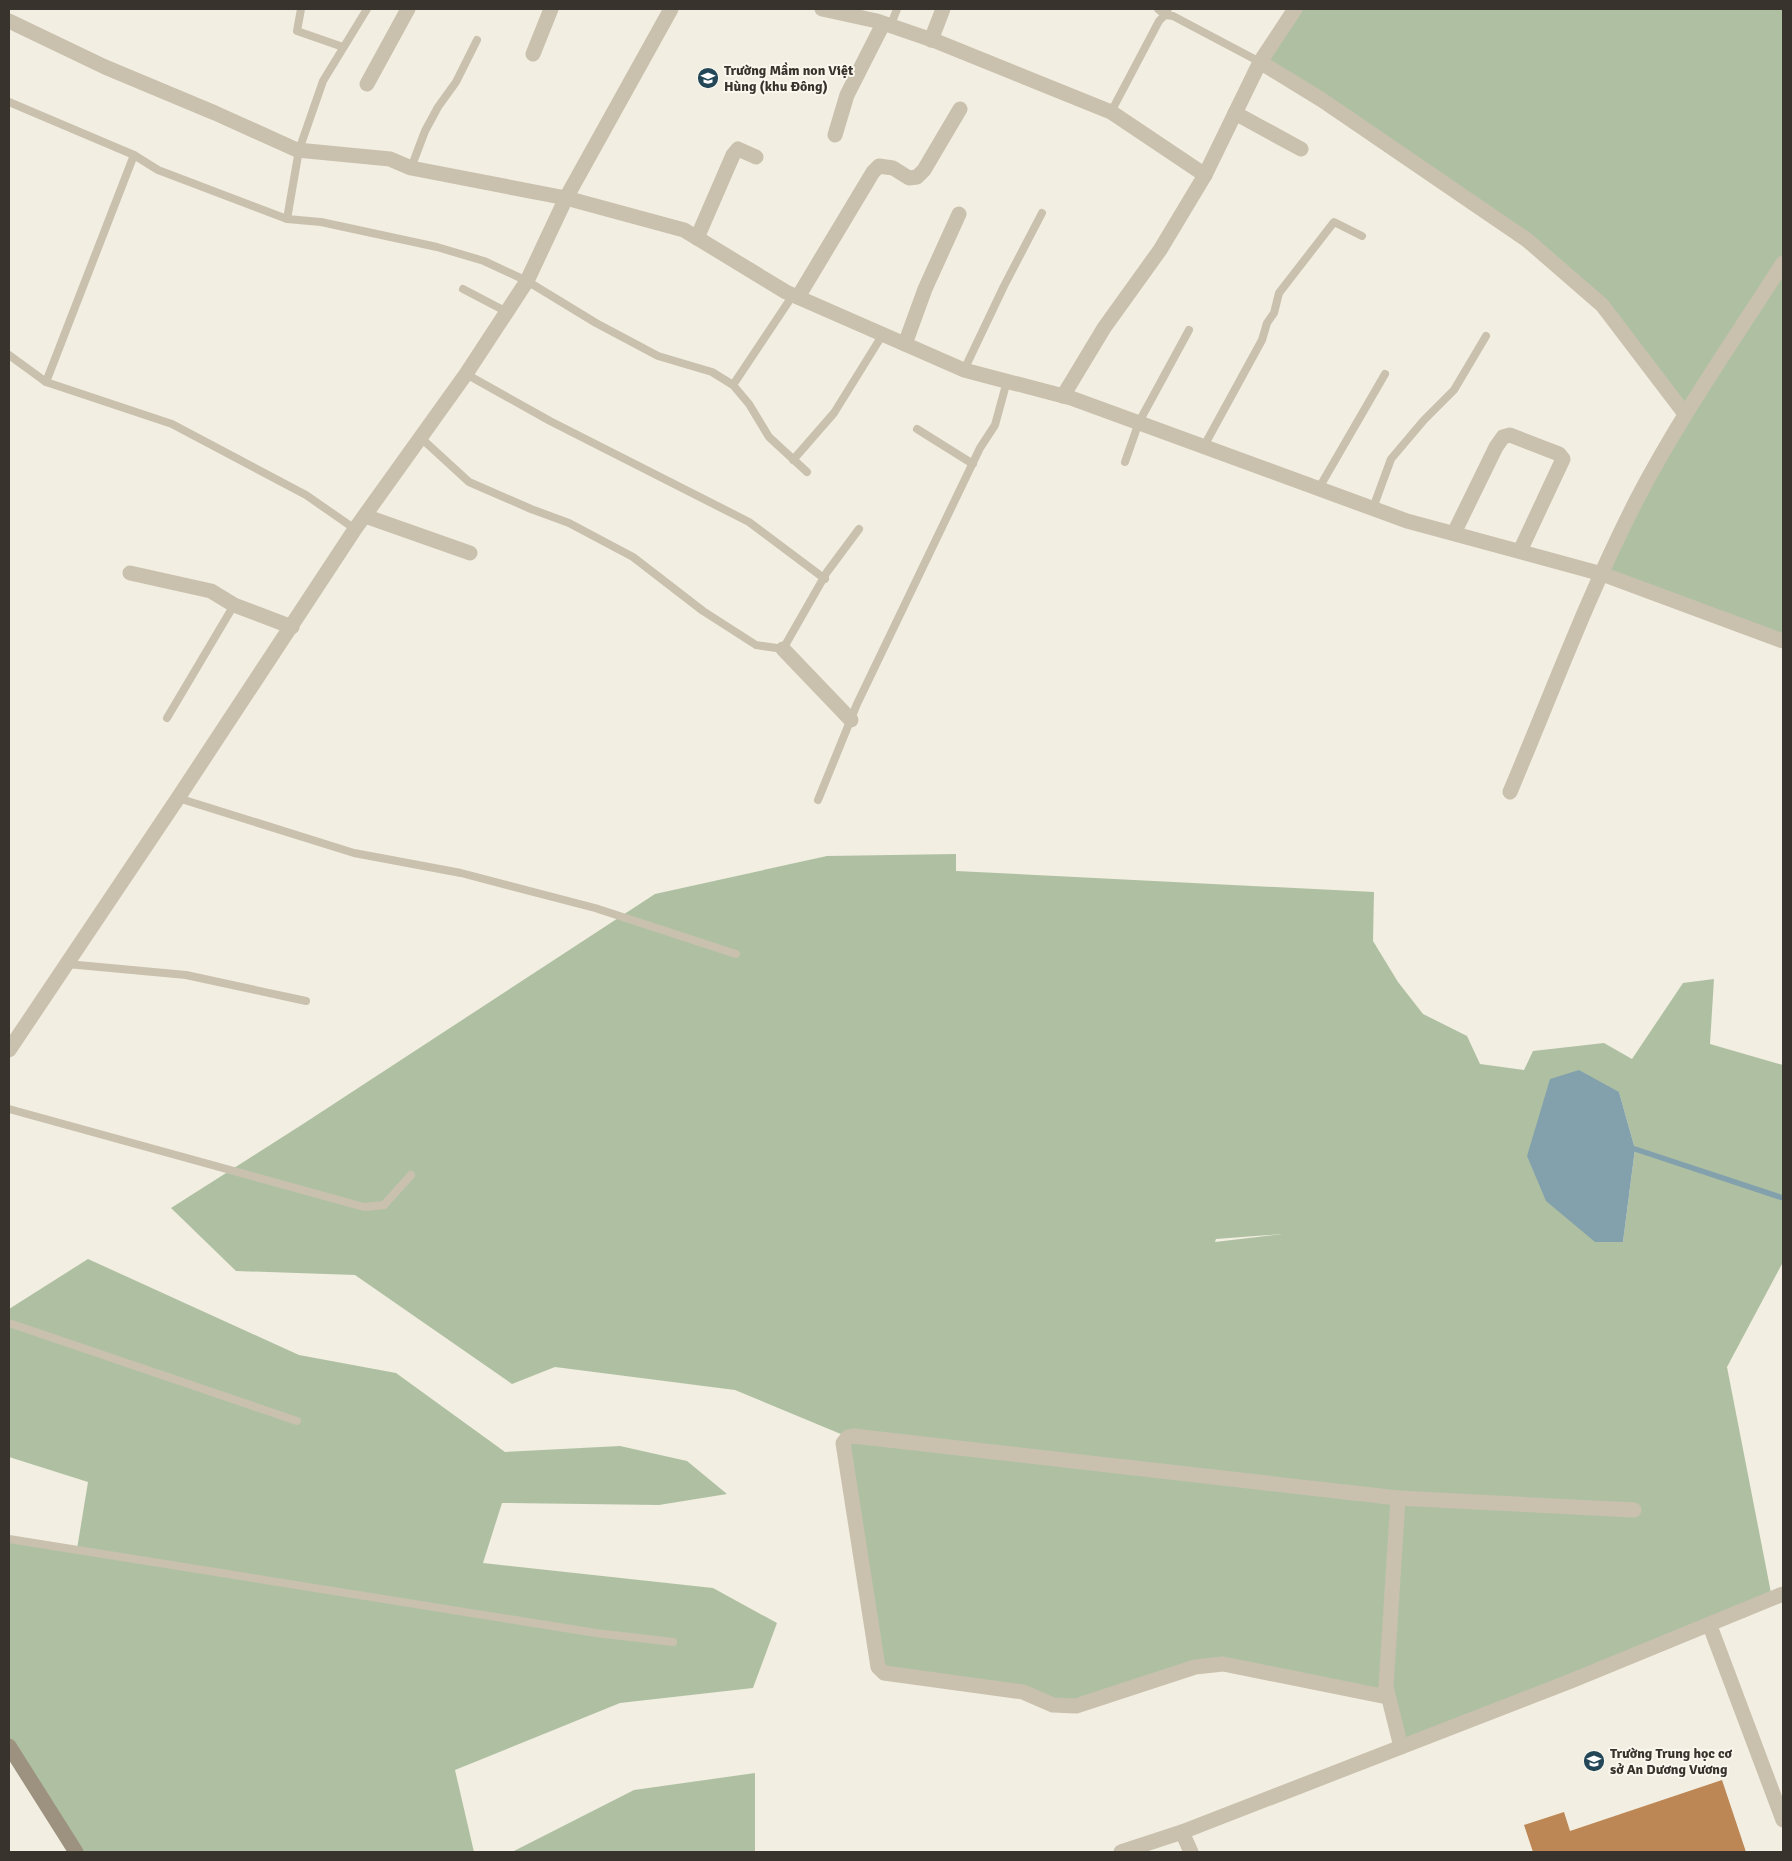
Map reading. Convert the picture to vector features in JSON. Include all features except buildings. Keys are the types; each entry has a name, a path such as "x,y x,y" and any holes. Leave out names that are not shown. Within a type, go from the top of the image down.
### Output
{"street":[{"path":"9,13 10,9"},
{"path":"367,84 408,9"},
{"path":"534,54 550,9"},
{"path":"9,1050 292,627 355,529 466,374 527,281 566,198 671,9"},
{"path":"822,9 887,25 931,40 1111,112 1205,175"},
{"path":"931,40 943,9"},
{"path":"1063,396 1104,328 1160,250 1205,175 1260,62 1295,9"},
{"path":"9,21 104,67 299,150 390,159 411,168 566,198 684,230 796,296 964,370 1063,396 1407,520 1602,574 1783,641"},
{"path":"835,135 847,95 887,25"},
{"path":"1260,62 1322,100 1527,240 1602,305 1685,414"},
{"path":"796,296 879,166 892,168 909,178 917,177 924,170 960,109"},
{"path":"1235,114 1301,149"},
{"path":"697,238 733,155 738,149 756,157"},
{"path":"905,344 925,289 959,214"},
{"path":"1510,792 1602,574 1636,501 1685,414 1783,263"},
{"path":"1454,533 1496,448 1503,437 1510,435 1559,454 1563,459 1520,551"},
{"path":"365,516 470,553"},
{"path":"130,573 211,591 234,605 292,627"},
{"path":"783,649 851,720"},
{"path":"1387,1697 1223,1664 1195,1667 1076,1706 1053,1705 1023,1692 884,1673 878,1667 844,1443 848,1437 872,1438 1398,1498 1634,1510"},
{"path":"1398,1498 1387,1697 1401,1747"},
{"path":"1121,1852 1182,1832 1401,1747 1710,1626 1783,1594"},
{"path":"1710,1626 1783,1820"},
{"path":"9,1746 76,1852"},
{"path":"1182,1832 1191,1852"}],"lane":[{"path":"301,9 297,30 343,47"},
{"path":"287,219 299,150 323,81 367,9"},
{"path":"887,25 897,9"},
{"path":"1158,9 1260,62"},
{"path":"1111,112 1159,21 1166,12"},
{"path":"411,168 425,131 438,107 456,82 477,40"},
{"path":"9,102 134,155 158,170 287,219 321,222 437,247 484,261 527,281 596,324 658,356 712,372 733,385 749,404 769,437 807,472"},
{"path":"46,382 134,155"},
{"path":"964,370 1004,286 1042,213"},
{"path":"1204,446 1262,340 1267,324 1274,313 1279,293 1334,222 1362,236"},
{"path":"463,289 507,312"},
{"path":"733,385 796,296"},
{"path":"1125,462 1139,422 1188,330"},
{"path":"793,460 834,413 883,334"},
{"path":"1374,508 1391,459 1424,420 1454,390 1486,336"},
{"path":"9,355 46,382 172,424 306,495 355,529"},
{"path":"466,374 550,421 749,522 824,580"},
{"path":"1319,488 1385,374"},
{"path":"818,800 851,720 972,464 995,425 1006,381"},
{"path":"918,429 972,464"},
{"path":"421,438 469,482 531,510 569,523 633,557 703,611 756,645 783,649 827,572 859,529"},
{"path":"167,718 234,605"},
{"path":"178,798 354,853 461,873 595,908 736,954"},
{"path":"67,964 186,975 306,1001"},
{"path":"9,1109 364,1207 384,1204 411,1175"},
{"path":"9,1323 298,1421"},
{"path":"9,1538 586,1631 673,1642"}],"green space":[{"path":"1296,9 1783,9 1783,641 1602,574 1685,414 1602,305 1527,240 1260,62"},
{"path":"956,854 956,871 1374,892 1373,941 1398,982 1423,1014 1467,1036 1480,1064 1524,1070 1533,1051 1604,1043 1632,1059 1683,983 1714,979 1710,1044 1783,1065 1783,1262 1727,1367 1772,1598 1401,1747 1387,1697 1209,1664 1063,1706 884,1673 848,1437 735,1390 555,1367 512,1384 355,1275 236,1271 171,1208 655,894 827,856","holes":["1619,1092 1635,1149 1623,1242","1282,1234 1215,1242 1216,1239"]},
{"path":"88,1259 299,1355 396,1373 505,1452 620,1446 687,1461 727,1494 659,1505 502,1503 483,1563 713,1588 777,1623 753,1688 620,1703 455,1770 474,1852 77,1852 9,1746 9,1539 77,1549 88,1482 9,1457 9,1309"},
{"path":"755,1773 755,1852 512,1852 634,1790"}],"water":[{"path":"1579,1070 1619,1092 1635,1149 1623,1242 1595,1242 1546,1201 1527,1156 1550,1079"}],"waterway":[{"path":"1635,1149 1783,1198"}],"place":[{"name":"Trường Mầm non Việt Hùng (khu Đông)","path":"708,78"},
{"name":"Trường Trung học cơ sở An Dương Vương","path":"1594,1761"}]}
